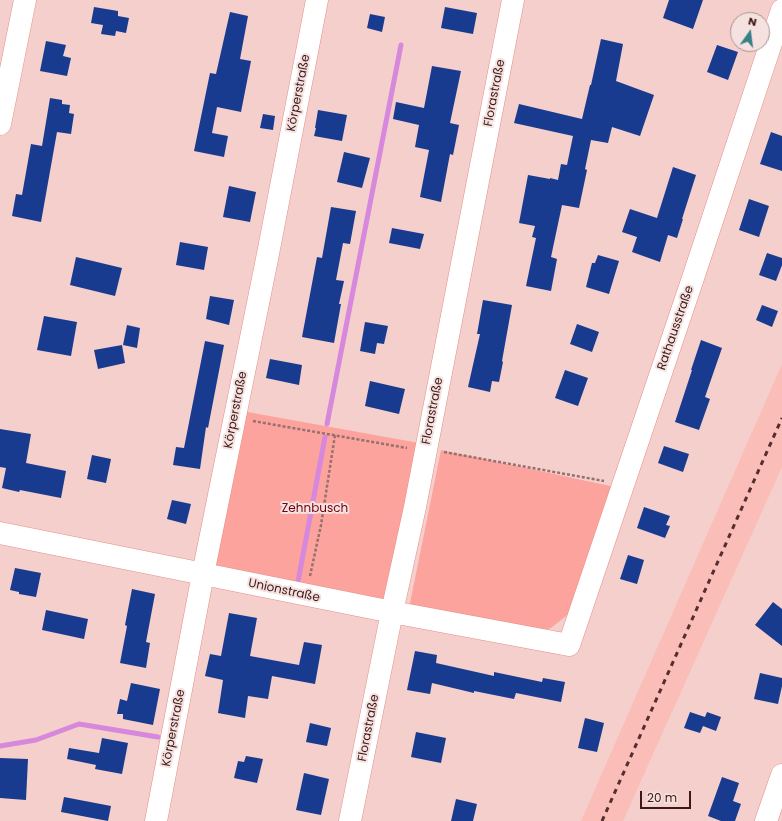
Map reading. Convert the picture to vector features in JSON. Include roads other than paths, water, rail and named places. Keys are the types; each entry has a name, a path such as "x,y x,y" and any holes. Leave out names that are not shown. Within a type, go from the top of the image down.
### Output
{"street":[{"path":"0,124 25,0"},
{"name":"Körperstraße","path":"156,821 203,574 267,258 317,0"},
{"name":"Florastraße","path":"350,821 392,612 415,507 513,0"},
{"name":"Rathausstraße","path":"569,645 782,10"},
{"name":"Unionstraße","path":"0,533 392,612 569,645"},
{"path":"766,821 782,775"}],"waterway":[{"path":"327,424 401,45"},
{"path":"297,587 325,437"},
{"path":"0,746 36,740 79,724 158,737"}],"railway":[{"path":"602,821 782,418"}],"park label":[{"name":"Zehnbusch","path":"315,509"}]}
